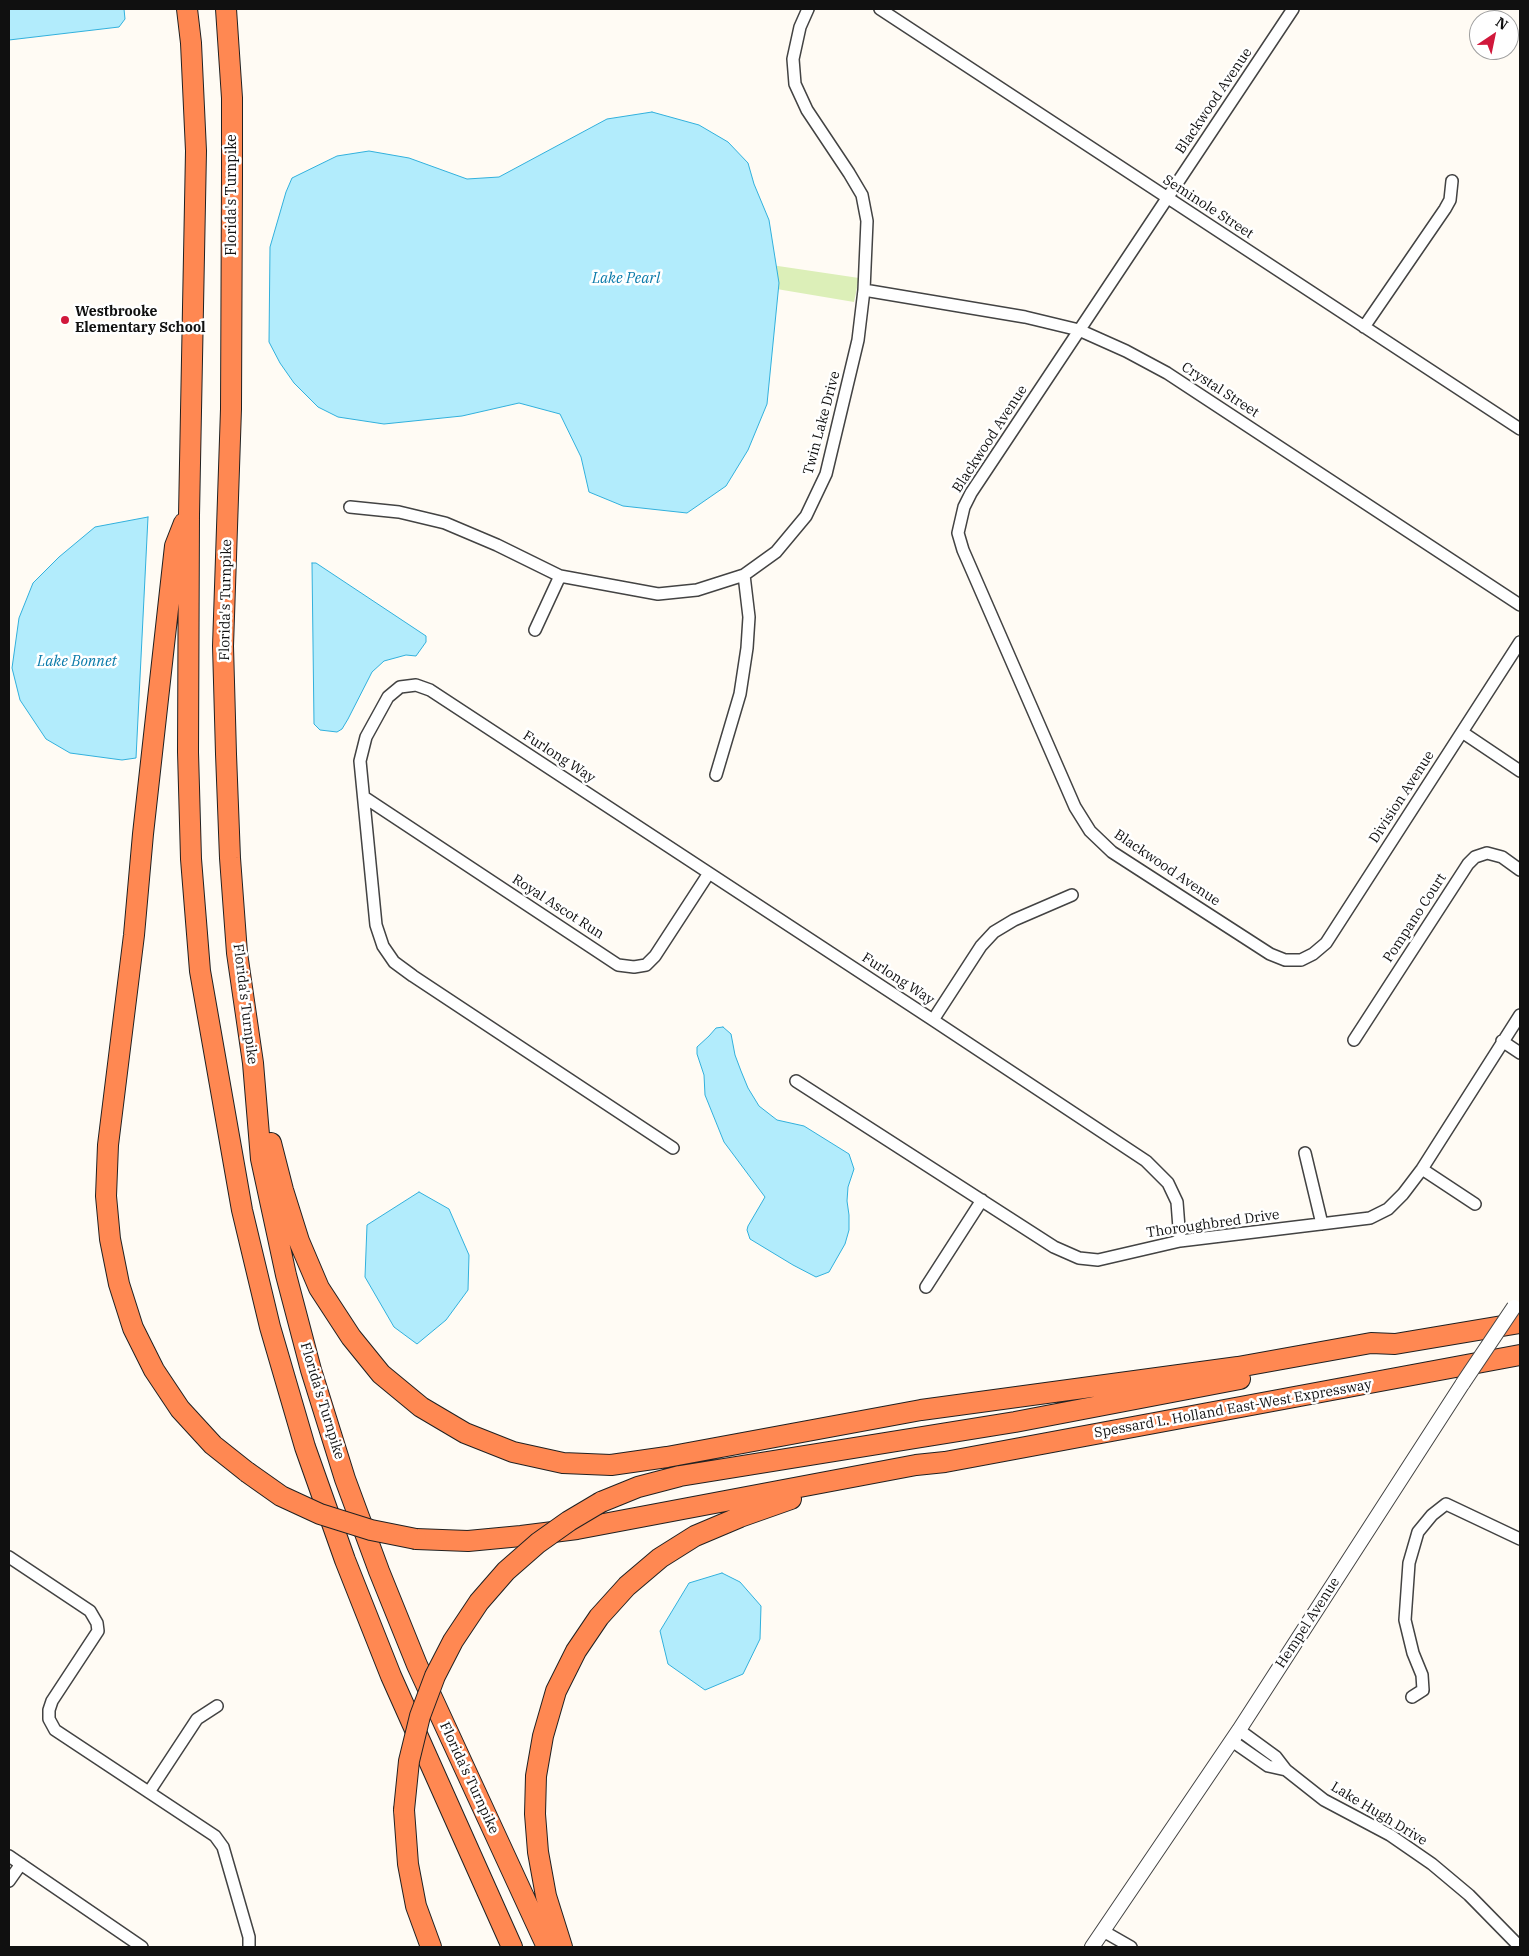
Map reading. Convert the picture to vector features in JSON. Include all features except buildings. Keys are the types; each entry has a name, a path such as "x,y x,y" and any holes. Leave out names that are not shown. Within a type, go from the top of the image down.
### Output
{"highway":[{"name":"Florida's Turnpike","path":"187,9 191,43 196,151 187,671 192,859 200,971 242,1210 270,1327 297,1419 345,1560 391,1676 512,1947"},
{"name":"Florida's Turnpike","path":"226,9 232,98 232,175 231,409 224,685 230,858 237,953 253,1063 261,1159 286,1275 311,1370 345,1479 379,1571 417,1665 547,1947"},
{"path":"189,515 179,533 175,546 143,834 134,935 109,1135 106,1196 110,1239 118,1284 133,1328 154,1370 186,1416 212,1445 281,1496 320,1514 371,1530 416,1538 468,1541 577,1529 916,1465 945,1462"},
{"path":"253,1063 283,1190 299,1241 319,1288 351,1337 382,1374 421,1407 465,1433 513,1452 563,1463 611,1465 667,1457 921,1410 1238,1367 1371,1343 1395,1344"},
{"path":"431,1947 416,1906 408,1864 404,1810 409,1761 420,1716 435,1676 453,1641 479,1602 506,1571 538,1542 568,1520 601,1502 638,1487 680,1476 1015,1422 1377,1352 1395,1344 1518,1309"},
{"name":"Spessard L. Holland East-West Expressway","path":"945,1462 1520,1356"},
{"path":"562,1947 546,1896 538,1852 535,1814 536,1776 543,1736 556,1691 576,1651 599,1616 627,1586 660,1558 704,1532 740,1517 822,1489 922,1472 945,1462"}],"street":[{"name":"Twin Lake Drive","path":"350,506 399,512 445,523 497,545 560,576 658,594 697,590 744,575 776,552 806,516 826,474 858,340 864,290 867,221 862,195 807,110 795,84 793,59 800,27 808,9"},
{"name":"Seminole Street","path":"880,9 1520,428"},
{"name":"Blackwood Avenue","path":"1293,9 971,493 964,507 958,533 963,550 1076,808 1090,831 1112,852 1270,954 1285,960 1301,960"},
{"path":"1364,327 1445,209 1450,200 1452,181"},
{"name":"Crystal Street","path":"864,290 1025,317 1079,330 1126,351 1167,373 1520,605"},
{"path":"716,775 740,694 747,648 749,616 744,575"},
{"path":"535,630 560,576"},
{"name":"Division Avenue","path":"1301,960 1313,954 1326,943 1520,642"},
{"name":"Furlong Way","path":"672,1148 413,976 394,962 383,946 376,926 360,761 366,737 388,697 400,687 416,685 430,690 1146,1161 1168,1183 1177,1202 1180,1241"},
{"path":"1462,732 1520,771"},
{"name":"Royal Ascot Run","path":"364,797 618,965 634,968 646,964 655,956 709,873"},
{"name":"Pompano Court","path":"1354,1040 1468,864 1475,857 1488,853 1502,857 1520,870"},
{"path":"933,1020 981,946 994,932 1014,920 1072,895"},
{"name":"Thoroughbred Drive","path":"796,1081 1054,1247 1079,1258 1098,1260 1180,1241 1370,1218 1388,1209 1403,1194 1422,1169 1502,1041 1516,1032 1520,1015"},
{"path":"1502,1041 1520,1053"},
{"path":"1305,1153 1322,1224"},
{"path":"1422,1169 1475,1204"},
{"path":"926,1286 982,1200"},
{"name":"Hempel Avenue","path":"1092,1947 1235,1736 1463,1384 1518,1309"},
{"path":"1412,1697 1423,1690 1422,1675 1405,1620 1409,1563 1418,1532 1432,1515 1446,1504 1520,1539"},
{"path":"9,1557 90,1611 96,1623 98,1631 52,1701 49,1719 55,1730 215,1836 223,1847 249,1937 250,1947"},
{"path":"149,1792 197,1719 217,1706"},
{"name":"Lake Hugh Drive","path":"1235,1736 1268,1766 1286,1770 1324,1800 1390,1835 1432,1864 1469,1895 1520,1947"},
{"path":"9,1856 134,1945"},
{"path":"9,1881 21,1864"},
{"path":"1103,1931 1131,1947"}],"green space":[{"path":"751,262 859,278 854,302 747,284"}],"water":[{"path":"9,9 124,9 125,19 119,27 9,40"},
{"name":"Lake Pearl","path":"652,112 699,125 728,142 748,163 754,184 769,220 779,283 767,404 748,450 726,486 687,513 623,506 589,492 581,457 560,414 519,403 462,416 384,424 338,417 318,407 294,383 280,363 269,342 270,247 292,178 337,156 369,151 409,158 467,179 499,177 607,119"},
{"name":"Lake Bonnet","path":"148,517 136,758 122,760 70,753 46,739 20,700 12,668 19,618 33,583 59,557 95,527"},
{"path":"312,563 316,563 426,636 426,642 416,656 406,655 384,661 372,672 348,719 342,729 337,732 320,730 314,724"},
{"path":"723,1027 731,1034 735,1055 741,1071 748,1088 759,1106 777,1120 804,1126 849,1154 854,1169 848,1187 849,1230 845,1244 829,1272 816,1277 750,1239 747,1230 748,1226 765,1197 724,1142 705,1095 704,1075 697,1054 697,1047 716,1028"},
{"path":"419,1192 449,1209 469,1255 468,1290 446,1320 417,1344 394,1327 365,1277 367,1225"},
{"path":"722,1573 740,1582 761,1606 760,1639 743,1674 705,1690 668,1664 660,1631 689,1583"}],"place":[{"name":"Westbrooke Elementary School","path":"65,320"}]}
